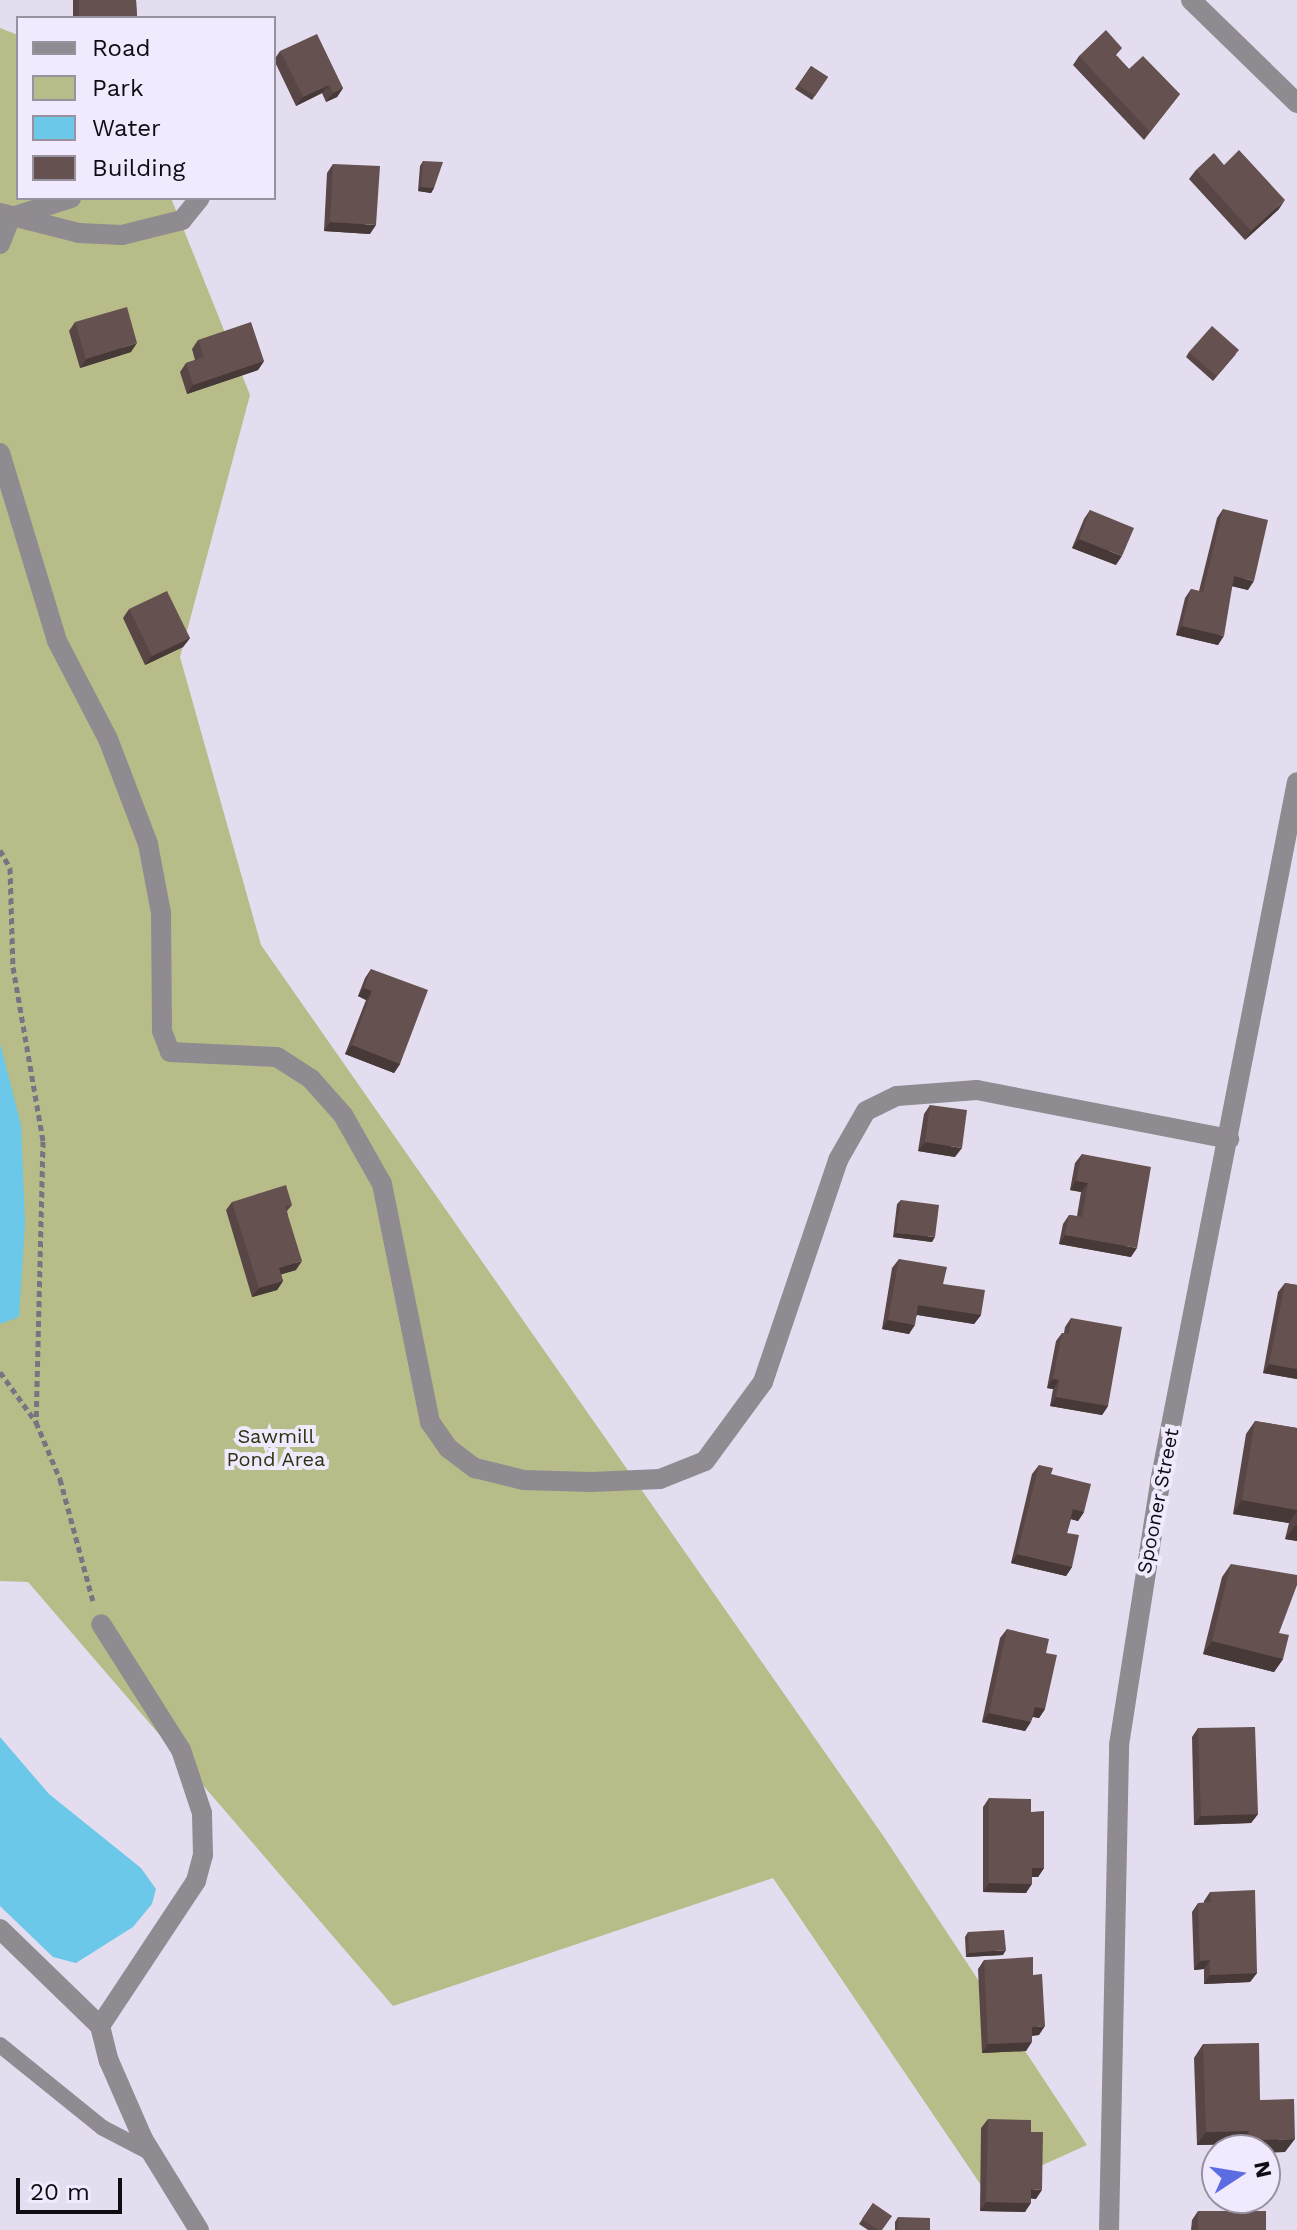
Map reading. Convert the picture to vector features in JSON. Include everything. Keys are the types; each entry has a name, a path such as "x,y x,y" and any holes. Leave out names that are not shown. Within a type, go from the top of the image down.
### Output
{"street":[{"path":"1191,0 1297,103"},
{"path":"5,215 63,200"},
{"path":"5,215 79,233 122,235 182,220 198,200"},
{"path":"0,244 5,215"},
{"path":"0,453 57,641 108,739 148,844 161,913 162,1031 170,1052 277,1057 311,1079 343,1115 382,1184 430,1422 448,1448 475,1468 524,1480 604,1481 660,1479 705,1461 763,1382 838,1160 866,1111 897,1096 927,1089 977,1090 1229,1139"},
{"name":"Spooner Street","path":"1109,2230 1119,1745 1160,1482 1297,782"},
{"path":"100,2026 196,1881 203,1855 202,1813 181,1750 101,1624"},
{"path":"0,1929 100,2026 109,2061 151,2153 199,2230"}],"lane":[{"path":"0,2045 103,2128 151,2153"}],"path":[{"path":"0,850 10,868 13,967 43,1141 36,1422"},
{"path":"0,1372 36,1422 60,1479 101,1624"}],"green space":[{"name":"Sawmill Pond Area","path":"0,28 16,34 16,200 172,200 250,395 180,657 261,945 884,1837 1087,2145 985,2191 773,1878 393,2006 28,1582 0,1581"}],"water":[{"path":"0,1043 21,1125 25,1223 19,1317 0,1324"},
{"path":"0,1737 49,1794 141,1868 156,1889 152,1904 133,1927 76,1963 53,1957 0,1906"}],"building":[{"path":"79,0 136,0 137,16 79,16"},
{"path":"1106,30 1122,48 1116,55 1129,69 1143,56 1180,94 1150,132 1079,56"},
{"path":"317,34 343,88 333,93 329,85 303,97 280,51"},
{"path":"811,66 828,77 815,96 798,85"},
{"path":"1239,150 1285,200 1251,231 1196,170 1214,153 1224,165"},
{"path":"423,161 443,162 434,188 421,187"},
{"path":"333,164 380,166 376,225 330,222"},
{"path":"127,307 137,343 86,359 75,322"},
{"path":"251,322 264,361 193,385 186,363 204,357 198,340"},
{"path":"1212,326 1239,350 1216,376 1189,352"},
{"path":"1223,509 1268,520 1254,581 1234,576 1224,636 1182,626 1191,589 1203,592"},
{"path":"1090,510 1134,528 1122,556 1079,539"},
{"path":"167,591 190,638 152,656 129,609"},
{"path":"371,969 428,990 400,1064 352,1045 372,991 364,988"},
{"path":"930,1105 967,1110 962,1148 925,1142"},
{"path":"1082,1154 1151,1167 1137,1248 1065,1235 1069,1215 1082,1217 1088,1183 1076,1181"},
{"path":"286,1185 292,1205 285,1206 302,1261 279,1268 283,1281 259,1288 232,1202"},
{"path":"901,1200 939,1205 935,1237 896,1233"},
{"path":"899,1259 947,1267 943,1284 985,1290 981,1315 918,1305 915,1325 888,1320"},
{"path":"1285,1283 1297,1285 1297,1369 1269,1364"},
{"path":"1071,1318 1122,1327 1108,1406 1056,1397 1059,1380 1053,1379 1062,1333 1069,1334"},
{"path":"1255,1421 1297,1428 1297,1510 1242,1500"},
{"path":"1039,1465 1053,1468 1051,1474 1091,1484 1084,1512 1073,1509 1067,1533 1079,1535 1072,1567 1017,1554"},
{"path":"1231,1564 1297,1575 1297,1585 1279,1633 1289,1635 1283,1659 1212,1641"},
{"path":"1007,1629 1049,1639 1046,1653 1057,1655 1045,1709 1035,1707 1031,1722 989,1713"},
{"path":"1255,1727 1258,1814 1201,1816 1198,1728"},
{"path":"989,1798 1031,1799 1031,1812 1044,1811 1044,1868 1032,1868 1032,1884 989,1883"},
{"path":"1255,1890 1257,1973 1210,1975 1210,1960 1200,1961 1198,1903 1211,1902 1210,1892"},
{"path":"1004,1930 1006,1950 969,1953 968,1932"},
{"path":"1033,1957 1033,1975 1042,1974 1045,2026 1032,2027 1032,2042 988,2044 984,1960"},
{"path":"1259,2043 1260,2100 1294,2099 1295,2139 1281,2139 1281,2134 1249,2134 1249,2131 1206,2132 1203,2044"},
{"path":"988,2119 1031,2120 1031,2132 1043,2132 1042,2190 1031,2189 1031,2203 986,2202"},
{"path":"873,2203 892,2216 882,2230 862,2219"},
{"path":"1198,2211 1201,2214 1266,2214 1266,2230 1198,2230"},
{"path":"898,2217 930,2218 930,2230 898,2230"}]}
